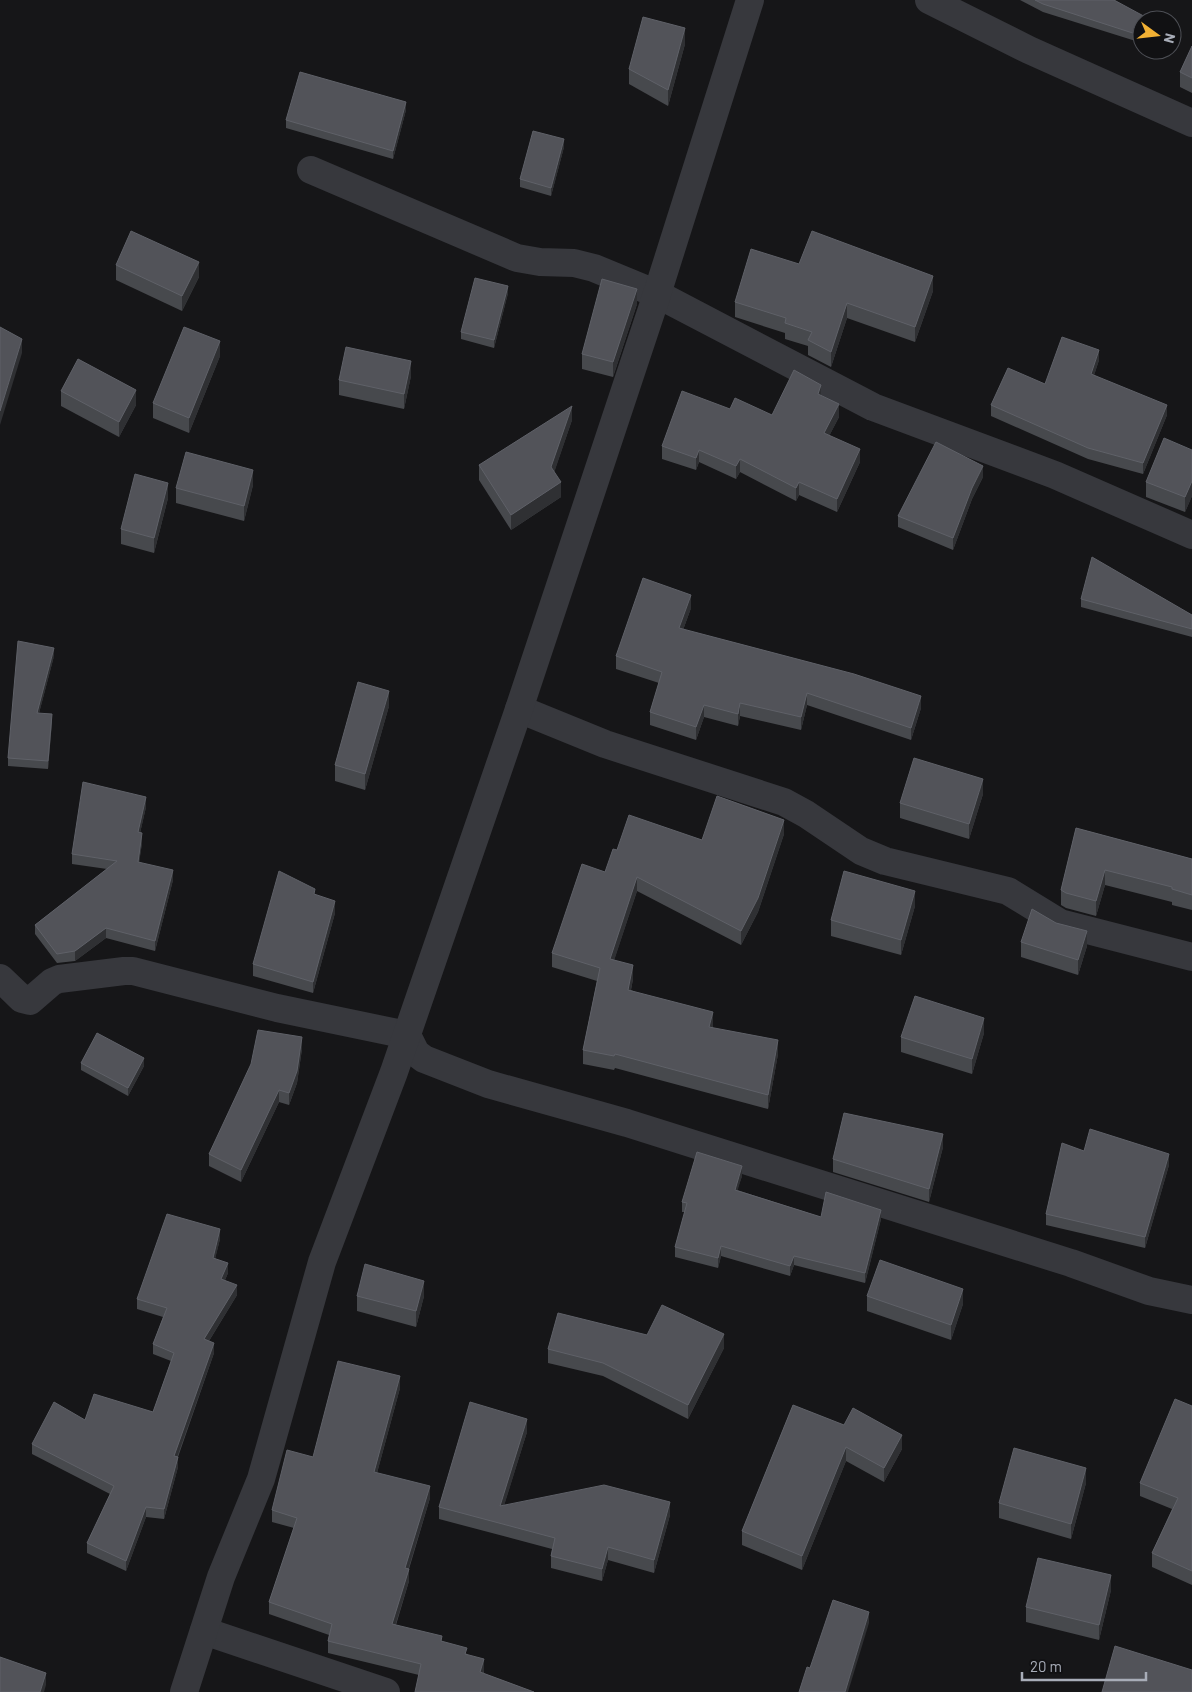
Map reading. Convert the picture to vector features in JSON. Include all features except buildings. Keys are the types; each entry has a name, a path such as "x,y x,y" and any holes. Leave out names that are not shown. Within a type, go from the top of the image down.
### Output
{"street":[{"path":"184,1692 222,1578 261,1479 322,1262 407,1035 519,709 657,294 750,0"},
{"path":"929,0 1029,50 1192,123"},
{"path":"312,170 517,258 540,262 574,263 594,268 657,294 873,407 1055,475 1192,535"},
{"path":"519,709 605,744 784,802 806,814 861,851 885,861 1008,891 1060,923 1192,957"},
{"path":"0,978 22,999 30,1001 59,978 134,971 277,1008 407,1035"},
{"path":"407,1035 416,1053 424,1059 488,1084 636,1126 1071,1263 1150,1290 1192,1300"},
{"path":"204,1631 386,1692"}]}
